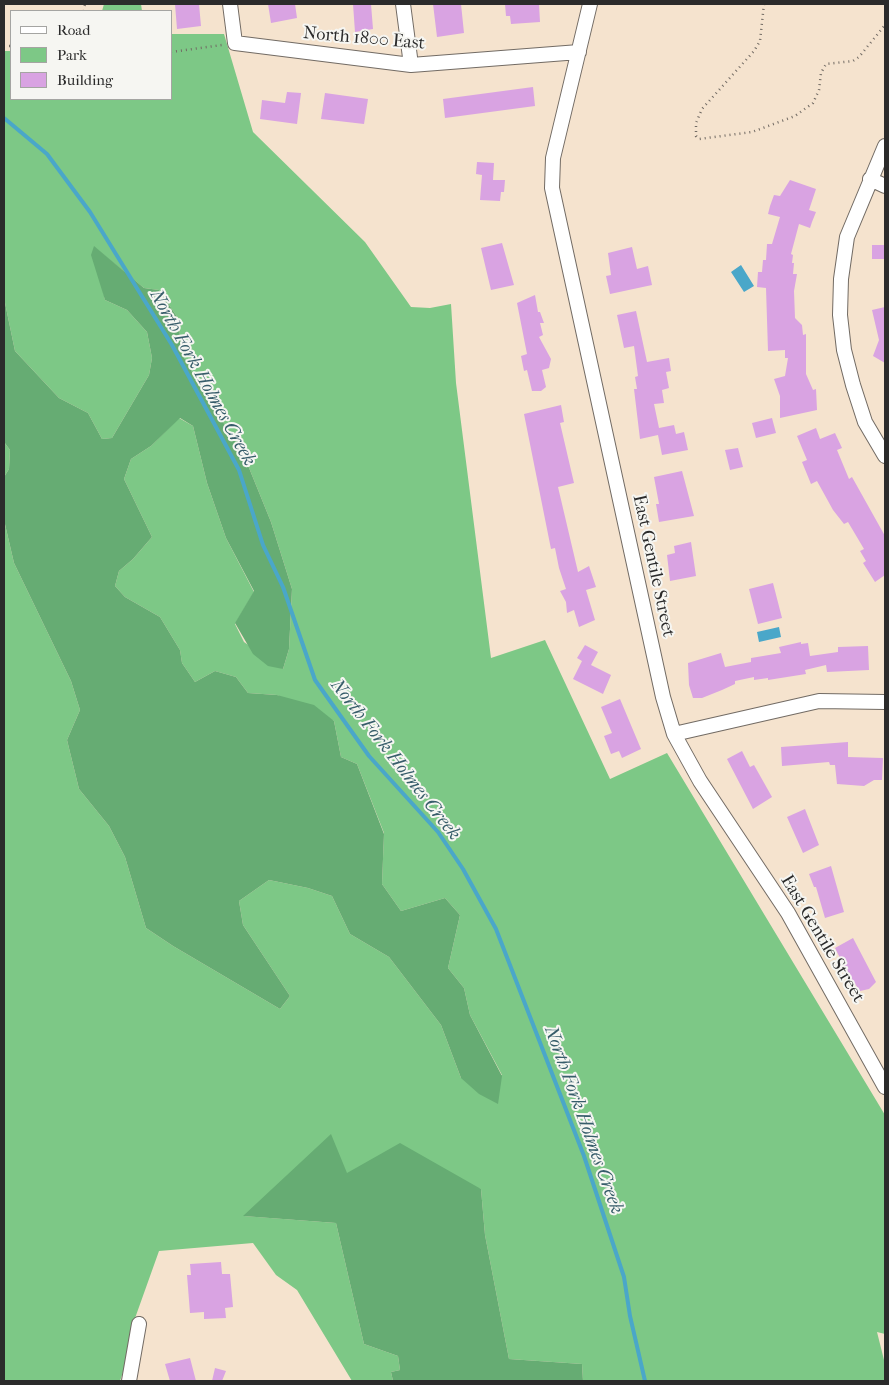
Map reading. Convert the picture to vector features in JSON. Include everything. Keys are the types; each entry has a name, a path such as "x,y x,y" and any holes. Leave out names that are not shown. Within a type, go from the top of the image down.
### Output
{"street":[{"path":"230,4 235,43"},
{"path":"403,4 411,65"},
{"name":"East Gentile Street","path":"590,4 553,158 552,188 660,688 674,734 700,782 788,913 885,1087"},
{"name":"North 1800 East","path":"235,43 411,65 579,52"},
{"path":"885,146 847,237 841,279 840,315 844,350 853,385 865,422 885,456"},
{"path":"870,179 885,186"},
{"path":"674,734 819,701 885,702"},
{"path":"129,1381 139,1324"}],"path":[{"path":"764,4 760,41 702,109 696,123 696,136 699,139 752,132 795,116 814,103 820,90 821,73 826,64 853,61 885,25"},
{"path":"172,52 235,43"}],"green space":[{"path":"104,4 141,4 142,10 102,10"},
{"path":"172,34 224,34 253,132 365,242 411,307 430,308 451,304 456,383 491,658 545,640 610,779 667,753 885,1115 885,1334 877,1332 885,1364 885,1381 583,1381 582,1364 509,1359 485,1235 481,1189 346,1173 244,1216 336,1223 364,1344 398,1356 400,1370 391,1372 393,1381 352,1381 297,1290 276,1275 253,1243 159,1251 134,1321 130,1351 120,1381 4,1381 4,520 14,563 71,681 80,710 67,740 79,789 109,826 125,857 146,928 280,1009 290,996 243,925 239,901 269,880 308,888 332,896 350,934 389,957 441,1025 461,1078 502,1075 470,1015 464,988 448,968 460,915 445,898 401,911 382,884 384,833 357,764 341,757 334,721 277,695 248,693 236,677 215,671 195,682 182,663 180,650 160,617 125,597 115,586 119,571 133,559 152,537 124,479 131,459 151,446 179,418 193,426 207,483 226,538 254,592 235,624 244,642 283,669 289,649 292,589 271,522 243,453 201,388 182,354 178,318 159,290 144,288 94,247 105,300 127,310 147,332 152,358 149,375 112,438 102,439 88,413 59,398 15,351 4,298 4,51 10,51 10,100 172,100"},
{"path":"94,246 144,288 159,290 178,318 182,354 201,388 243,453 271,522 292,589 289,649 283,669 268,666 253,654 235,623 254,591 226,538 207,483 193,426 180,418 151,446 131,459 124,479 152,537 133,559 119,571 115,586 125,597 160,617 180,650 182,663 195,682 215,671 236,677 248,693 277,695 314,705 334,721 341,757 357,764 384,834 382,884 401,911 445,898 460,915 448,968 464,988 470,1015 502,1076 498,1104 479,1094 461,1078 441,1025 389,957 350,934 332,896 308,888 269,880 239,901 243,925 290,996 280,1009 146,928 125,857 109,826 79,789 67,740 80,710 71,681 14,563 4,520 4,477 9,469 10,450 4,442 4,298 15,351 59,398 88,413 102,439 112,438 149,375 152,358 147,332 127,310 105,300 91,255"},
{"path":"4,442 10,450 9,469 4,477"},
{"path":"331,1134 347,1173 400,1143 481,1189 485,1235 509,1359 582,1364 583,1381 393,1381 391,1372 400,1370 398,1356 364,1344 336,1223 243,1216"}],"water":[{"path":"741,265 754,286 744,292 731,272"},
{"path":"779,627 781,637 759,642 757,632"}],"building":[{"path":"175,4 199,4 201,26 177,29"},
{"path":"268,4 295,4 297,18 271,23"},
{"path":"353,4 371,4 373,29 355,32"},
{"path":"433,4 461,4 464,33 437,37"},
{"path":"505,4 539,4 540,22 511,24 510,16 506,16"},
{"path":"533,87 535,106 445,118 443,99"},
{"path":"287,92 301,93 297,124 260,119 262,100 285,103"},
{"path":"325,93 368,99 364,124 321,119"},
{"path":"477,162 494,163 493,180 505,180 504,192 501,192 500,201 480,200 482,175 476,174"},
{"path":"790,180 816,189 809,210 816,212 810,228 799,224 791,254 793,255 792,263 794,263 793,274 797,274 794,291 795,318 802,325 803,335 806,334 806,374 813,390 816,389 817,410 780,418 780,396 774,379 785,376 788,358 785,358 785,350 768,351 766,288 757,287 758,272 762,272 763,260 766,260 767,244 772,244 780,217 768,214 770,206 774,195 780,196"},
{"path":"502,243 514,285 491,290 481,248"},
{"path":"872,245 885,245 885,259 872,259"},
{"path":"632,247 637,269 648,266 652,285 610,294 606,276 611,275 608,253"},
{"path":"535,295 538,312 540,312 544,323 540,323 543,335 539,337 551,359 549,368 542,370 546,387 541,391 532,391 527,370 524,371 521,356 527,354 517,303"},
{"path":"885,307 885,363 873,356 879,340 872,310"},
{"path":"636,311 647,362 669,358 671,371 666,372 669,388 662,390 664,403 654,404 659,428 674,425 676,434 684,432 688,450 662,455 658,435 640,439 634,389 637,389 635,377 638,376 634,346 624,348 617,315"},
{"path":"561,405 564,422 560,423 574,483 558,487 578,572 589,566 596,587 586,590 595,620 579,627 574,610 567,613 566,602 560,591 566,589 555,548 551,549 524,414"},
{"path":"772,418 776,433 756,438 752,423"},
{"path":"816,428 820,439 835,433 842,448 837,450 849,479 852,477 885,536 885,575 875,582 863,563 866,561 860,551 864,549 848,522 844,524 833,510 817,481 811,484 802,462 807,460 797,436"},
{"path":"738,448 743,467 730,470 725,450"},
{"path":"682,471 694,516 659,522 656,504 659,504 654,477"},
{"path":"691,542 696,576 670,581 667,555 675,553 674,546"},
{"path":"773,583 782,618 758,624 749,589"},
{"path":"801,642 801,644 808,643 810,656 838,652 838,647 868,646 869,670 827,672 826,665 805,670 806,674 768,680 768,678 754,680 754,677 735,681 735,684 722,690 702,698 693,698 689,685 688,663 721,653 725,667 751,662 751,658 781,653 779,647"},
{"path":"585,645 598,652 591,665 611,675 603,694 573,679 582,661 577,658"},
{"path":"620,699 641,749 622,758 619,751 611,754 604,736 612,733 601,707"},
{"path":"848,742 848,757 883,758 882,780 874,780 864,786 837,784 835,765 830,765 829,762 782,766 781,747"},
{"path":"742,751 750,767 754,765 772,797 753,809 727,759"},
{"path":"805,809 819,845 803,853 787,817"},
{"path":"831,866 844,912 825,918 816,887 814,887 809,874"},
{"path":"853,938 876,982 869,989 860,991 848,974 835,948"},
{"path":"221,1262 222,1274 230,1274 233,1307 225,1308 226,1318 204,1319 204,1312 190,1313 187,1275 191,1275 190,1264"},
{"path":"190,1358 196,1381 170,1381 165,1364"},
{"path":"215,1368 226,1371 222,1381 212,1381"}],"waterway":[{"name":"North Fork Holmes Creek","path":"4,118 47,154 90,212 172,345 239,470 263,545 283,587 315,680 369,756 438,832 463,869 496,929 584,1156 624,1277 630,1316 645,1381"}]}
